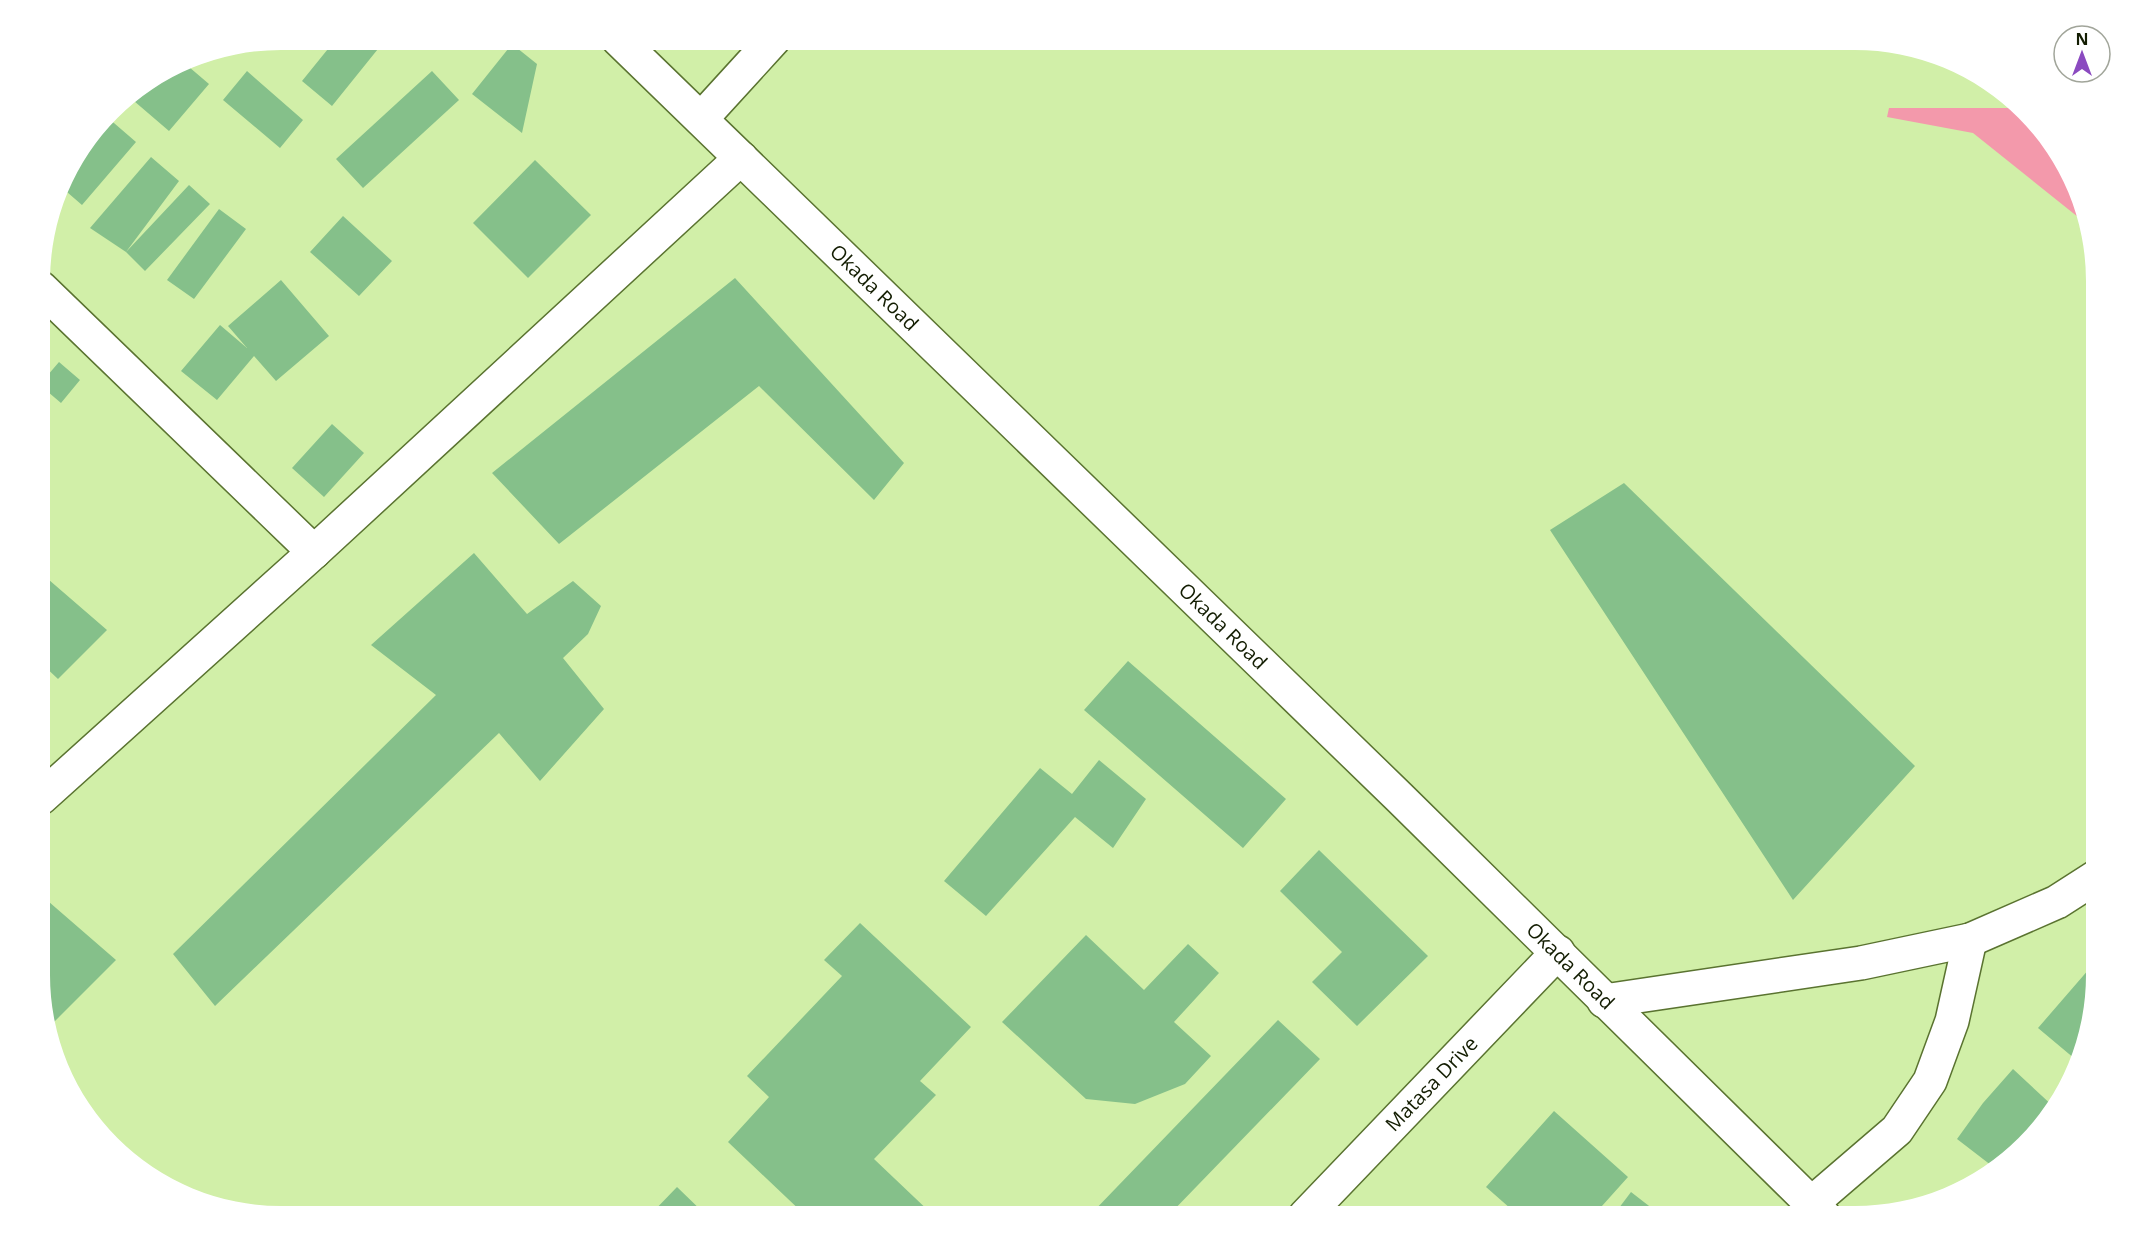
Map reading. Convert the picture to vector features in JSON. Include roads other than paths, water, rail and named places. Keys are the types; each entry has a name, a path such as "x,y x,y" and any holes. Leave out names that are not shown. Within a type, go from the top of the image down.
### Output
{"street":[{"name":"Okada Road","path":"629,50 1558,952 1604,1001 1815,1206"},
{"path":"701,119 764,50"},
{"path":"50,790 314,552 741,158"},
{"path":"50,297 314,552"},
{"path":"1604,1001 1861,963 1970,940 2057,902 2086,884"},
{"path":"1821,1206 1897,1130 1930,1081 1952,1021 1970,940"},
{"name":"Matasa Drive","path":"1315,1206 1558,952"}]}
